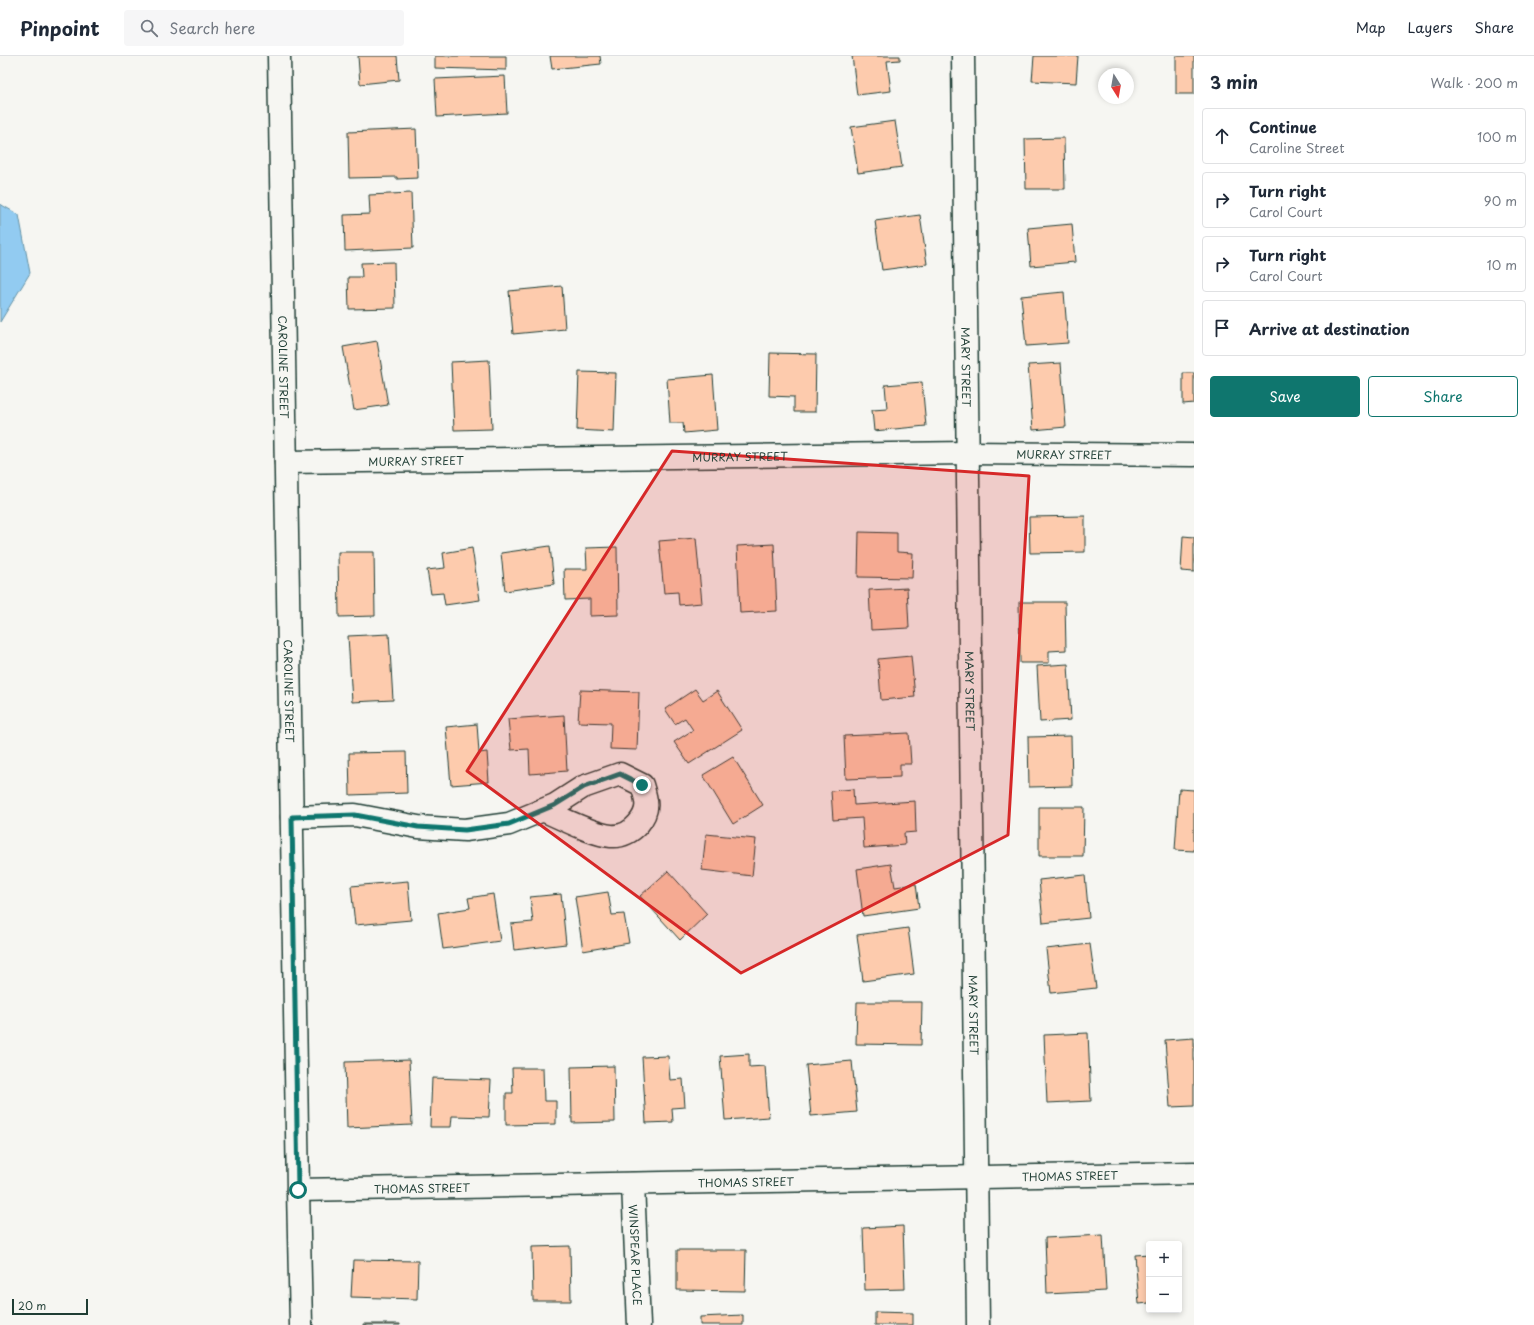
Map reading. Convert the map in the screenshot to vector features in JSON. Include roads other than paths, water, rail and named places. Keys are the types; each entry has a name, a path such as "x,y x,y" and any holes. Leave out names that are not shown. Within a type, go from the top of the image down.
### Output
{"street":[{"name":"CAROLINE STREET","path":"279,56 298,1190 302,1325"},
{"name":"MARY STREET","path":"963,56 978,1325"},
{"name":"MURRAY STREET","path":"286,462 968,453 1194,455"},
{"path":"292,817 355,815 418,827 465,830 509,824 542,810"},
{"name":"THOMAS STREET","path":"298,1190 1194,1173"},
{"name":"WINSPEAR PLACE","path":"633,1184 639,1325"}],"water":[{"path":"0,204 19,215 30,273 0,322"}]}
